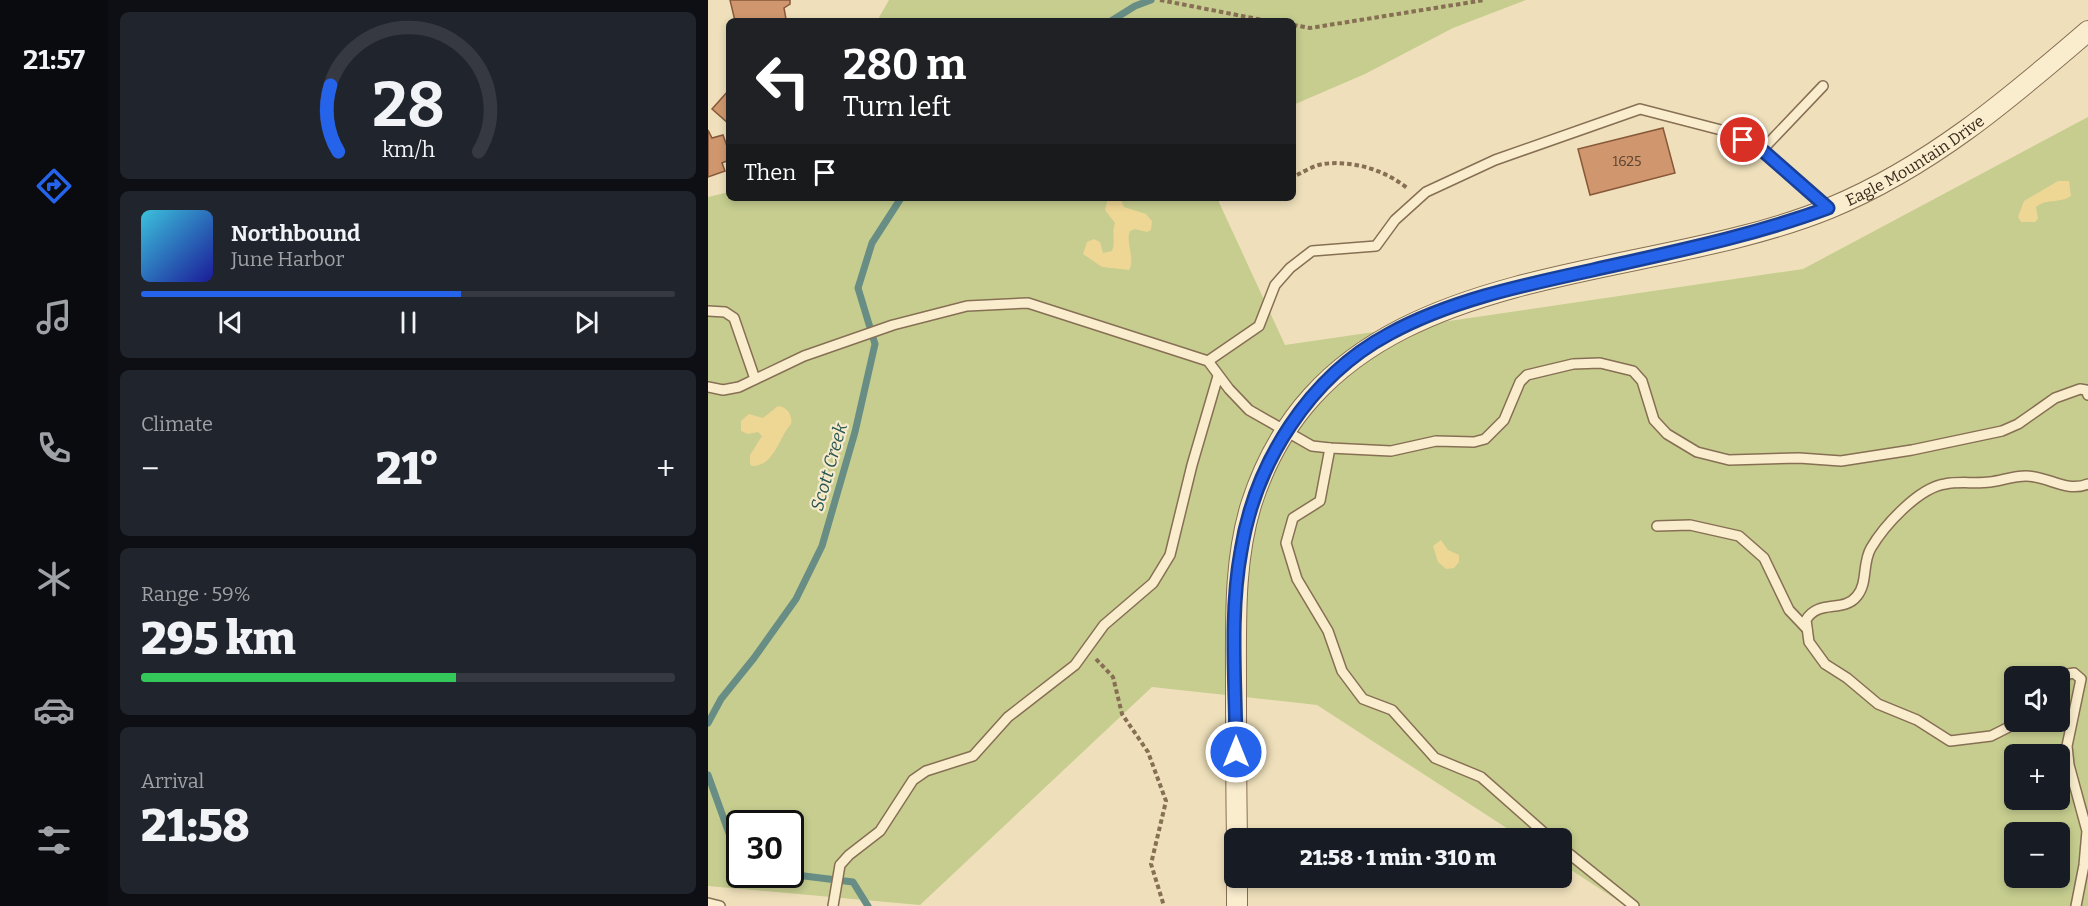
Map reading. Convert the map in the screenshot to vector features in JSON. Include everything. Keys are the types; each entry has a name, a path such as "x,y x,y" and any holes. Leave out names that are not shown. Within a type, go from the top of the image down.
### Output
{"street":[{"name":"Eagle Mountain Drive","path":"1237,828 1236,622 1239,561 1257,489 1286,433 1315,394 1348,362 1387,334 1419,319 1490,295 1740,237 1828,208 1890,179 1945,147 2014,94 2088,31"},
{"path":"1237,888 1237,906"}],"lane":[{"path":"1762,150 1823,86"},
{"path":"1208,361 1259,326 1275,285 1290,268 1311,251 1376,246 1395,220 1426,192 1495,160 1640,109 1725,131 1762,150 1828,208"},
{"path":"708,387 723,390 739,387 804,356 882,330 967,306 1028,303 1208,361 1218,376 1249,410 1312,446 1330,448 1392,451 1436,441 1485,439 1504,420 1520,382 1527,375 1538,370 1572,364 1600,363 1633,371 1642,381 1654,420 1668,434 1697,452 1729,460 1799,458 1841,461 1912,450 2002,431 2018,424 2055,398 2080,389 2087,390"},
{"path":"708,311 725,312 734,318 746,359 755,379"},
{"path":"833,906 840,865 880,831 919,774 973,756 1008,717 1064,676 1104,625 1153,583 1164,569 1170,555 1192,465 1218,376"},
{"path":"1330,448 1320,501 1293,518 1286,543 1297,579 1311,598 1328,631 1342,671 1363,699 1392,710 1435,759 1481,777 1539,828"},
{"path":"2004,730 1991,736 1950,741 1917,720 1887,709 1825,664 1809,642 1808,617 1818,608 1844,604 1857,597 1862,589 1866,559 1870,548 1913,500 1929,488 1946,483 1991,482 2029,475 2069,487 2088,484"},
{"path":"1657,526 1690,525 1739,536 1764,558 1789,610 1807,629"},
{"path":"2070,674 2074,673 2081,679 2070,732"},
{"path":"2070,732 2067,746 2069,765 2087,831 2085,865 2076,906"},
{"path":"1572,856 1634,906"},
{"path":"708,903 720,906"}],"path":[{"path":"1160,0 1253,18"},
{"path":"1296,26 1310,28 1485,0"},
{"path":"1297,175 1322,164 1360,165 1394,177 1419,198"},
{"path":"1086,650 1113,677 1122,714 1148,752 1166,801 1151,864 1164,906"}],"green space":[{"path":"889,0 1526,0 1453,28 1365,74 1296,104 1296,18 879,18"},
{"path":"2088,117 2088,906 1626,906 1572,871 1572,828 1507,828 1317,705 1152,687 920,905 730,888 804,888 804,810 726,810 726,888 708,886 708,197 726,193 726,201 1218,201 1285,345 1803,269"}],"sand":[{"path":"2058,181 2069,181 2071,196 2040,204 2036,207 2038,219 2035,222 2021,222 2018,217 2024,201"},
{"path":"1107,201 1121,201 1124,207 1146,214 1152,221 1151,230 1147,232 1135,229 1130,231 1131,265 1129,270 1102,267 1083,254 1087,242 1094,239 1100,242 1103,253 1112,251 1115,223 1105,210"},
{"path":"778,406 789,412 791,424 771,457 766,462 752,466 750,455 762,436 758,432 748,434 741,431 741,421 749,414 763,418"},
{"path":"1441,540 1448,550 1459,555 1459,562 1454,568 1446,569 1438,562 1433,546"}],"building":[{"path":"730,0 790,0 790,4 784,8 786,18 734,18"},
{"path":"726,93 726,121 712,109"},
{"path":"1663,128 1675,173 1590,195 1578,149"},
{"path":"708,130 712,138 723,135 726,144 726,161 722,163 725,171 708,177"}],"waterway":[{"name":"Scott Creek","path":"1116,18 1135,6 1151,0"},
{"name":"Scott Creek","path":"708,723 721,699 754,658 796,599 822,546 855,432 875,344 858,288 872,243 899,201"},
{"name":"Scott Creek","path":"708,775 726,825"},
{"name":"Scott Creek","path":"804,876 853,882 868,906"}],"route":[{"path":"1236,752 1236,622 1240,551 1251,504 1264,472 1274,452 1305,405 1336,372 1375,342 1387,334 1447,308 1549,280 1752,234 1784,225 1828,208 1762,150 1743,140"}]}
